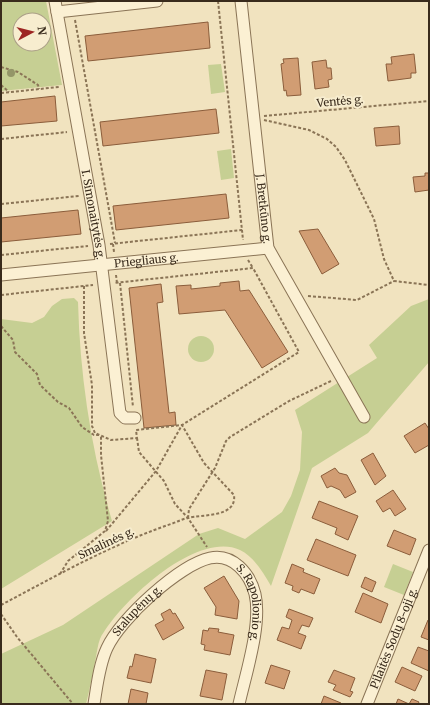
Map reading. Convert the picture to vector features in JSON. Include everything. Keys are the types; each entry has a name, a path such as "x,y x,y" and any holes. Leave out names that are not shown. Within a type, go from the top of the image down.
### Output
{"street":[{"path":"56,6 73,9 157,1"},
{"name":"J. Bretkūno g.","path":"240,1 268,248 364,416"},
{"name":"I. Simonaitytės g.","path":"56,6 102,264 120,413 125,418 135,418"},
{"name":"Priegliaus g.","path":"1,275 268,248"},
{"name":"Pilaitės Sodų 8-oji g.","path":"367,704 429,550"},
{"name":"Stalupėnų g.","path":"94,704 102,662 107,648 115,635 138,609 166,582 200,561 212,557 225,558"},
{"name":"S. Rapolionio g.","path":"225,558 236,563 243,570 250,580 255,595 257,620 240,704"}],"path":[{"path":"190,420 299,352 253,268 245,250 218,1"},
{"path":"73,9 115,243"},
{"path":"1,67 18,72 38,85 39,89"},
{"path":"1,85 9,92"},
{"path":"1,93 70,86"},
{"name":"Ventės g.","path":"253,117 429,101"},
{"path":"253,117 309,130 326,139 336,147 345,160 374,219 384,259 394,281"},
{"path":"1,139 78,131"},
{"path":"1,204 90,194"},
{"path":"1,255 242,230"},
{"path":"1,295 253,268"},
{"path":"295,295 356,300 394,281 429,284"},
{"path":"120,283 136,430"},
{"path":"1,326 13,340 15,352 37,374 40,385 58,402 69,408 82,428 94,435 100,435 108,521 105,531"},
{"path":"188,518 189,509 212,473 226,441 230,436 289,401 320,385 341,377"},
{"path":"60,574 68,561 105,531 156,471 182,425 204,463 212,473"},
{"path":"137,438 139,452 164,481 175,504 188,518 212,557"},
{"name":"Smalinės g.","path":"1,605 130,540 188,518 224,512 231,507 234,495 212,473"},
{"path":"1,614 17,637 73,704"}],"green space":[{"path":"1,1 46,1 48,12 12,12 12,52 52,52 52,32 62,85 1,91"},
{"path":"221,64 225,92 211,94 208,65"},
{"path":"231,149 234,178 221,180 217,151"},
{"path":"74,298 78,302 81,358 88,413 98,467 112,521 1,589 1,319 32,323 44,317 52,306 62,299"},
{"path":"429,299 429,362 368,433 312,468 271,586 254,561 240,550 222,547 202,550 181,560 141,590 110,624 99,641 86,704 1,704 1,654 63,625 199,534 218,528 245,539 282,512 291,496 300,470 302,432 295,410 377,358 369,345 411,306"},
{"path":"201,336 210,340 214,349 210,358 201,362 192,358 188,349 192,340"},
{"path":"393,564 413,572 404,595 384,587"}],"building":[{"path":"208,22 210,48 88,61 85,36"},
{"path":"414,54 416,73 411,73 411,78 388,81 386,64 392,64 391,57"},
{"path":"298,58 301,95 287,96 286,90 284,91 281,64 284,63 283,59"},
{"path":"326,60 327,68 331,68 332,79 328,80 329,87 315,89 312,62"},
{"path":"55,96 57,121 1,126 1,102"},
{"path":"216,109 219,133 103,146 100,122"},
{"path":"399,126 400,144 376,146 374,128"},
{"path":"425,173 429,173 429,190 415,192 413,177 425,176"},
{"path":"226,194 229,218 116,230 113,206"},
{"path":"78,210 81,234 1,242 1,218"},
{"path":"318,229 339,264 322,274 299,231"},
{"path":"239,281 240,291 249,290 288,352 262,368 225,310 179,314 176,286 191,285 191,289 220,286 220,283"},
{"path":"161,284 163,302 157,303 169,413 175,412 176,425 144,428 129,288"},
{"path":"425,423 429,429 429,445 415,453 404,436"},
{"path":"373,453 386,476 375,485 361,460"},
{"path":"335,468 339,473 347,475 356,492 345,498 340,490 331,486 327,488 321,476"},
{"path":"393,490 406,509 395,516 390,508 383,512 376,501"},
{"path":"319,501 358,516 348,540 335,534 337,528 312,518"},
{"path":"394,530 416,539 410,555 387,546"},
{"path":"316,539 356,555 348,576 307,560"},
{"path":"292,564 304,569 303,572 320,579 314,594 301,589 299,593 292,590 293,586 285,583"},
{"path":"224,576 239,601 237,619 215,615 216,607 204,588"},
{"path":"365,577 376,582 372,592 361,587"},
{"path":"363,593 388,604 381,623 355,612"},
{"path":"170,609 173,614 175,613 184,628 163,640 155,625 164,620 161,614"},
{"path":"289,609 313,618 309,627 302,625 298,633 306,636 301,649 277,640 282,627 289,629 292,620 286,617"},
{"path":"429,620 429,640 421,637"},
{"path":"209,628 219,629 218,632 234,635 230,655 204,650 205,645 201,644 203,630 208,631"},
{"path":"418,647 429,651 429,671 411,663"},
{"path":"135,654 156,659 151,683 127,678 130,666 132,667"},
{"path":"271,665 290,671 284,689 265,683"},
{"path":"402,667 422,676 415,691 395,682"},
{"path":"206,670 227,674 222,700 200,696"},
{"path":"334,670 355,678 350,691 353,692 350,697 333,690 336,685 328,682"},
{"path":"131,689 148,693 146,704 128,704"},
{"path":"324,696 341,703 321,704"},
{"path":"398,699 409,704 396,704"},
{"path":"412,699 419,702 418,704 409,704"}]}
